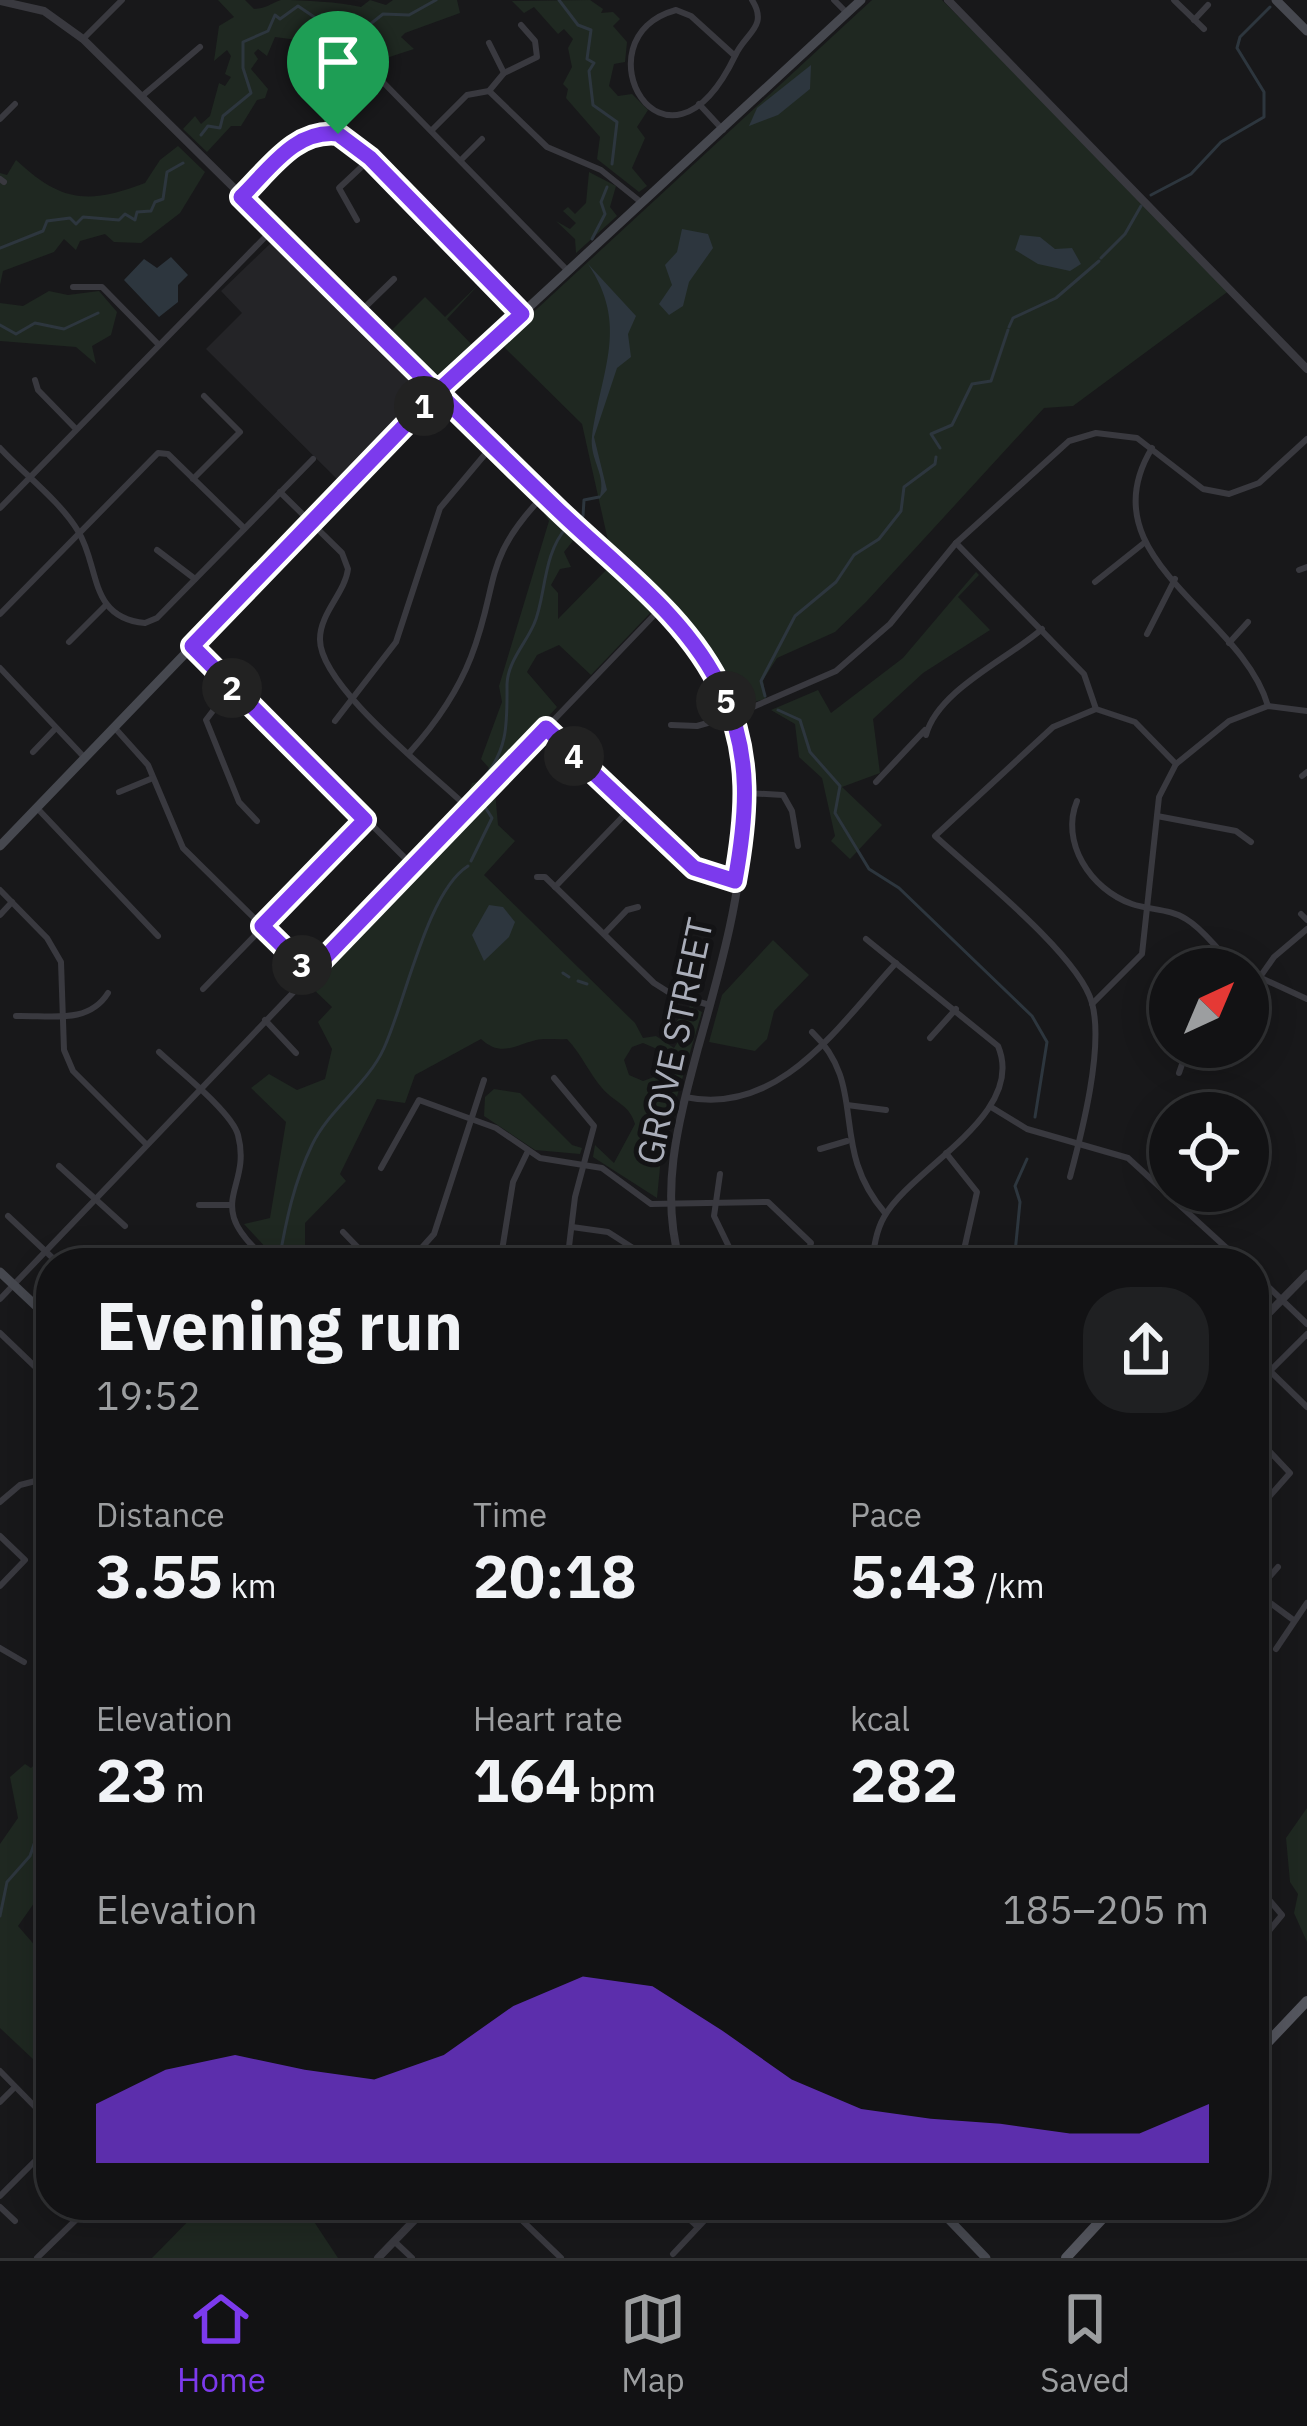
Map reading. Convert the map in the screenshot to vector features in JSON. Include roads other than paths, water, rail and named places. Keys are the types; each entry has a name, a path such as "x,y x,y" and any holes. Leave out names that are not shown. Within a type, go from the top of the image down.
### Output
{"main road":[{"path":"0,846 437,392 861,0"},
{"path":"1276,0 1307,31"},
{"path":"0,1272 36,1306"},
{"path":"1269,2041 1307,2001"},
{"path":"949,2220 986,2258"},
{"path":"1066,2258 1101,2220"}],"street":[{"path":"83,39 122,0"},
{"path":"735,56 691,16 676,10 634,41 628,58 631,79 660,115 676,119 699,104 728,74 760,16 752,0"},
{"path":"834,0 847,14"},
{"path":"948,0 1307,369"},
{"path":"1174,0 1204,29"},
{"name":"GROVE STREET","path":"0,1 44,11 83,39 660,609 703,657 732,716 747,793 735,881 710,1005 685,1097 668,1204 677,1248"},
{"path":"1194,20 1208,5"},
{"path":"433,129 467,95 490,92 505,73 537,57 536,41 521,25"},
{"path":"489,43 505,73"},
{"path":"141,98 200,47"},
{"path":"376,75 568,271"},
{"path":"490,92 547,147 601,170 642,203"},
{"path":"0,119 15,104"},
{"path":"699,104 723,130"},
{"path":"324,133 328,119"},
{"path":"241,197 298,141 324,133 349,140 522,314"},
{"path":"462,159 482,139"},
{"path":"357,220 339,188 370,158"},
{"path":"0,508 273,229"},
{"path":"359,313 394,279"},
{"path":"73,287 103,287 160,345"},
{"path":"35,380 38,390 76,429"},
{"path":"194,479 240,432 204,396"},
{"path":"671,725 697,726 732,716 836,671 890,625 956,543 1069,442 1114,433 1152,448 1203,489 1229,494 1259,483 1307,439"},
{"path":"335,721 396,643 440,508 492,446"},
{"path":"0,448 79,532 93,583 106,605 145,623 157,618 313,459"},
{"path":"1152,448 1132,497 1144,543 1256,675 1268,706"},
{"path":"0,614 153,456 163,453 244,528"},
{"path":"280,492 342,553 348,568 320,641 326,663 355,699 468,808"},
{"path":"410,752 450,702 471,658 505,539 543,496"},
{"path":"956,543 1090,683 1096,709"},
{"path":"1095,582 1144,543"},
{"path":"158,550 195,579"},
{"path":"1147,634 1175,579"},
{"path":"69,642 106,605"},
{"path":"46,1248 660,609"},
{"path":"1229,644 1248,622"},
{"path":"875,782 953,698 1042,628"},
{"path":"192,646 413,866"},
{"path":"0,668 84,758"},
{"path":"231,687 206,720 239,802 257,821"},
{"path":"1092,1004 1142,954 1157,816 1164,783 1176,764 1214,729 1268,706 1307,711"},
{"path":"1070,1177 1096,1027 1092,1004 1074,972 1026,919 935,836 1053,727 1096,709 1135,722 1176,764"},
{"path":"114,727 141,754 183,848 310,973"},
{"path":"33,752 56,728"},
{"path":"546,728 694,868 735,881"},
{"path":"119,792 153,778"},
{"path":"747,793 783,795 792,811 798,846"},
{"path":"1077,801 1069,830 1073,849 1107,887 1128,902 1190,921 1220,948"},
{"path":"556,887 632,806"},
{"path":"37,808 158,936"},
{"path":"1157,816 1236,831 1251,842"},
{"path":"202,989 365,820"},
{"path":"537,878 556,887 663,989 710,1005"},
{"path":"0,890 58,956 64,1050 73,1071 146,1144"},
{"path":"0,915 12,902"},
{"path":"604,934 627,910 638,908"},
{"path":"1269,965 1307,929"},
{"path":"866,939 957,1008 998,1046 1003,1069 992,1107 885,1213 876,1248"},
{"path":"685,1097 715,1104 738,1101 788,1074 897,962"},
{"path":"1269,983 1307,999"},
{"path":"16,1016 91,1013 108,993"},
{"path":"930,1038 957,1008"},
{"path":"265,1020 296,1052"},
{"path":"812,1032 841,1071 848,1141 861,1182 885,1213"},
{"path":"159,1052 233,1124 240,1141 230,1205 256,1248"},
{"path":"1179,1072 1180,1068"},
{"path":"554,1078 594,1126 569,1248"},
{"path":"421,1248 434,1234 450,1171 484,1080"},
{"path":"381,1168 419,1100 496,1128 527,1153 583,1163 612,1174 641,1200 668,1204 760,1199 808,1239 811,1248"},
{"path":"847,1105 886,1110"},
{"path":"992,1107 1027,1129 1079,1141 1144,1170 1227,1248"},
{"path":"820,1149 848,1141"},
{"path":"502,1248 513,1182 527,1153"},
{"path":"946,1153 977,1192 964,1248"},
{"path":"58,1166 125,1226"},
{"path":"720,1174 714,1201 721,1237 729,1248"},
{"path":"199,1205 230,1205"},
{"path":"8,1216 42,1248"},
{"path":"572,1227 608,1232 633,1248"},
{"path":"343,1232 358,1248"},
{"path":"0,1300 36,1258"},
{"path":"1269,1312 1307,1274"},
{"path":"1269,1287 1307,1324"},
{"path":"0,1333 36,1368"},
{"path":"1307,1334 1271,1372 1307,1406"},
{"path":"1269,1451 1289,1473 1269,1496"},
{"path":"0,1502 20,1485 36,1481"},
{"path":"0,1535 25,1560 0,1586"},
{"path":"1269,1577 1278,1567"},
{"path":"1269,1602 1292,1619"},
{"path":"1276,1649 1307,1603"},
{"path":"0,1648 24,1662"},
{"path":"1269,1900 1282,1915 1270,1933"},
{"path":"0,2071 36,2108"},
{"path":"0,2102 15,2087"},
{"path":"0,2196 36,2160"},
{"path":"0,2206 15,2221"},
{"path":"37,2258 76,2220"},
{"path":"378,2258 414,2220"},
{"path":"522,2220 561,2258"},
{"path":"690,2220 698,2228"},
{"path":"673,2254 705,2220"},
{"path":"394,2241 412,2258"}],"waterway":[{"path":"201,135 208,126 220,128 223,116 251,93 243,68 243,42 268,31 275,15 280,19 298,6 323,23 333,18 364,29 383,14 409,15 436,0"},
{"path":"559,0 578,25 591,30 587,59 594,63 589,71 593,105 617,122 612,164"},
{"path":"1151,195 1191,174 1221,142 1264,117 1264,92 1237,48 1240,37 1270,7"},
{"path":"0,248 43,231 47,221 70,218 76,224 83,217 119,220 125,214 135,220 137,212 151,211 163,199 167,172 183,163"},
{"path":"592,239 605,214 601,202 607,187"},
{"path":"1101,258 1125,234 1141,206"},
{"path":"1009,327 1013,318 1056,298 1099,261"},
{"path":"0,325 16,334 35,323 64,329 98,313"},
{"path":"940,448 931,434 952,425 972,384 991,381 1008,330"},
{"path":"765,696 761,681 795,616 836,582 854,555 879,539 901,511 904,487 935,464 936,457"},
{"path":"577,519 583,516 584,500 599,497"},
{"path":"482,780 502,746 511,668 534,624 553,550 567,527"},
{"path":"778,710 800,720 810,752 840,786 835,813 869,869 899,888 1032,1016 1047,1042 1035,1117"},
{"path":"471,861 492,818 485,807"},
{"path":"282,1248 291,1202 312,1145 377,1061 429,922 454,879 468,866"},
{"path":"563,973 569,977"},
{"path":"578,981 587,984"},
{"path":"1015,1248 1020,1202 1015,1186 1027,1159"},
{"path":"0,1916 7,1882 30,1856 36,1839"}]}
